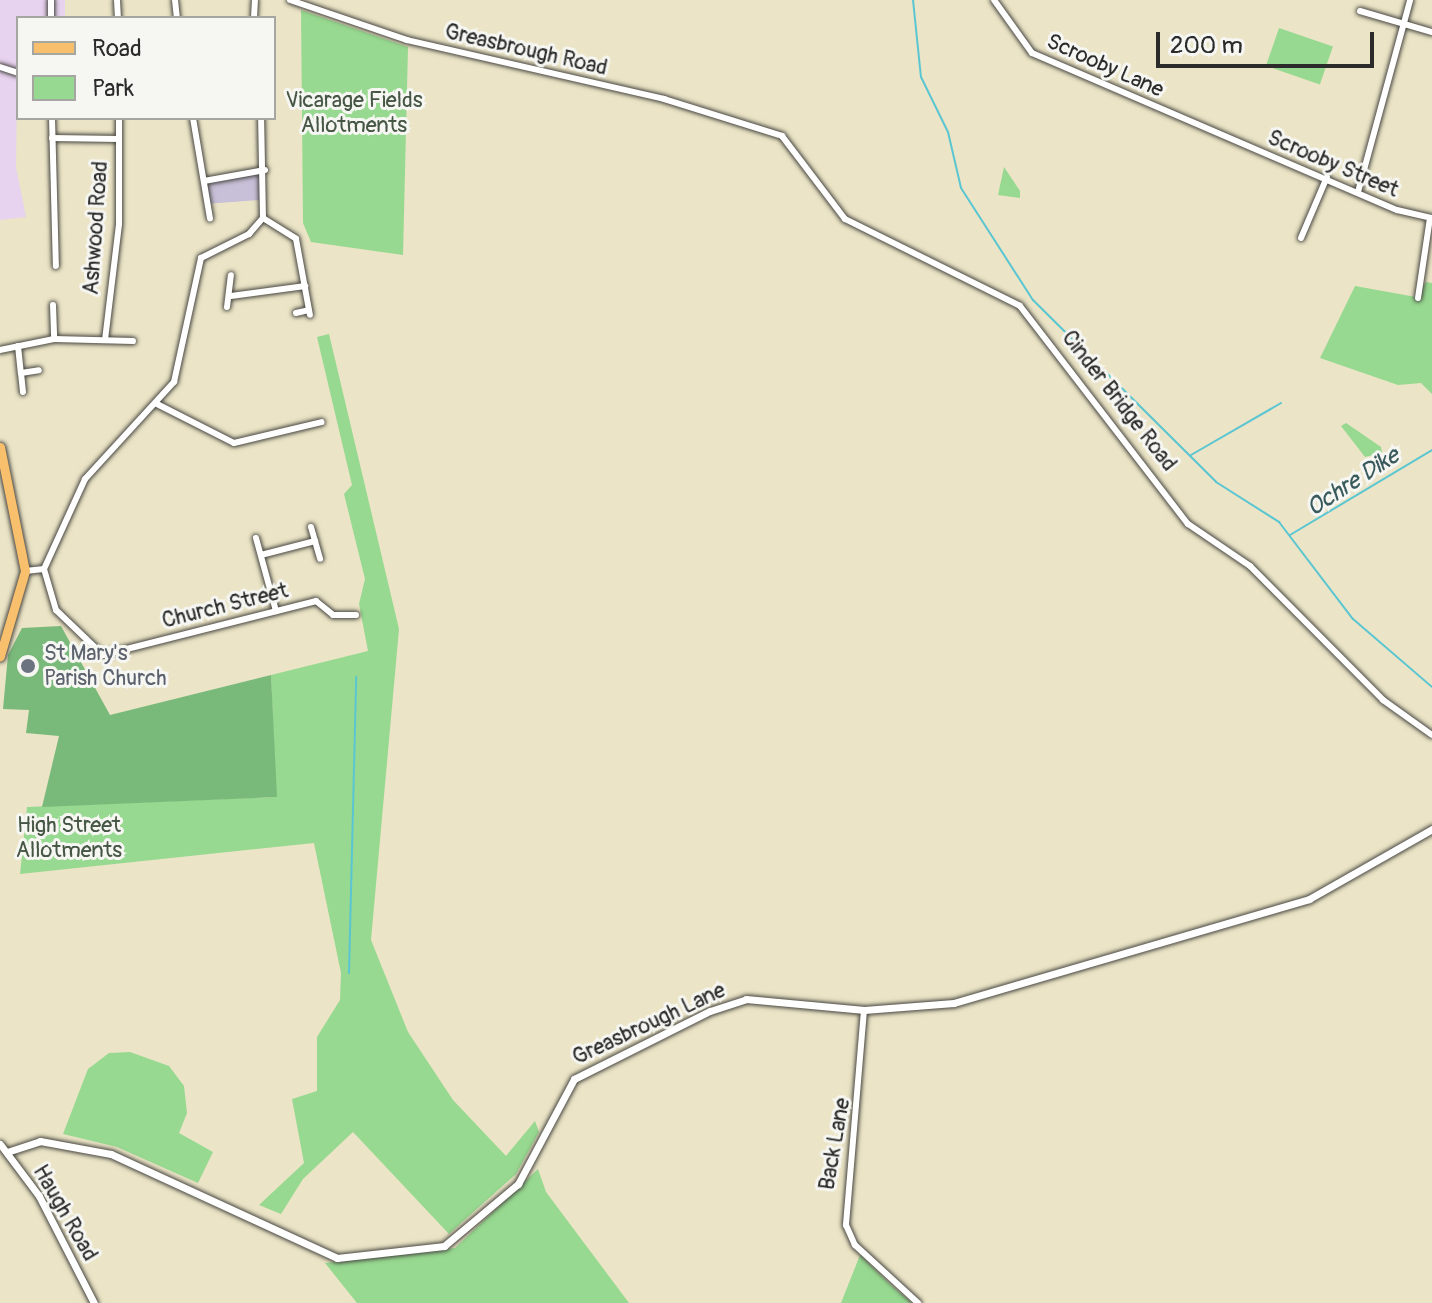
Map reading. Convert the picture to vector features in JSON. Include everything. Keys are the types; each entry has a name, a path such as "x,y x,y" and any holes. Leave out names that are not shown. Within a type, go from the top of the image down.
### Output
{"main road":[{"path":"0,447 4,492 25,571 0,656"}],"street":[{"name":"Greasbrough Road","path":"290,0 407,40 757,126"},
{"name":"Scrooby Lane","path":"994,0 1032,53 1222,138"},
{"path":"1358,192 1410,0"},
{"path":"1360,11 1432,32"},
{"path":"52,120 56,266"},
{"name":"Ashwood Road","path":"105,340 119,224 119,120"},
{"path":"193,120 210,219"},
{"path":"25,571 44,569 85,479 157,404 177,374 201,258 249,234 263,218 265,170 261,120"},
{"name":"Cinder Bridge Road","path":"757,126 797,151 845,219 1020,306 1188,524 1250,566 1383,700 1432,735"},
{"path":"52,138 119,139"},
{"name":"Scrooby Street","path":"1222,138 1431,218"},
{"path":"204,181 265,170"},
{"path":"1301,238 1327,177"},
{"path":"263,218 292,232 310,312 296,313"},
{"path":"1418,298 1431,218"},
{"path":"227,307 231,296 231,275"},
{"path":"231,296 305,286"},
{"path":"53,305 54,339"},
{"path":"44,312 53,314"},
{"path":"0,350 54,339 133,341"},
{"path":"18,346 23,392"},
{"path":"21,373 39,370"},
{"path":"157,404 234,443 322,422"},
{"path":"311,527 320,559"},
{"path":"256,538 276,611"},
{"path":"261,555 315,541"},
{"name":"Church Street","path":"44,569 63,621 103,655 316,601 333,615 356,615"},
{"name":"Greasbrough Lane","path":"7,1152 51,1141 123,1158 337,1258 444,1246 507,1194 574,1079 746,999 864,1010 954,1003 1277,910 1339,887 1432,829"},
{"name":"Back Lane","path":"864,1010 846,1225 855,1245 918,1303"},
{"name":"Haugh Road","path":"0,1144 39,1196 94,1303"}],"shaded area":[{"path":"0,0 65,0 65,16 16,16 16,167 26,217 0,220"},
{"path":"260,174 262,200 208,204 206,178"}],"green space":[{"name":"Vicarage Fields Allotments","path":"301,10 408,47 403,255 311,242 303,223"},
{"path":"1279,28 1333,47 1320,84 1266,66"},
{"path":"1004,167 1020,191 1020,198 998,195"},
{"path":"1426,282 1432,283 1432,394 1421,383 1398,385 1320,358 1355,286 1416,297"},
{"name":"High Street Allotments","path":"329,334 399,629 371,940 408,1032 453,1100 506,1156 535,1121 539,1132 516,1174 449,1234 353,1132 303,1179 281,1214 259,1205 304,1163 292,1099 317,1091 317,1037 340,1000 341,973 314,843 20,874 27,807 276,797 271,675 368,651 359,604 365,579 344,494 352,485 317,337"},
{"path":"1346,423 1381,447 1382,453 1365,457 1341,426"},
{"path":"61,626 110,715 271,675 277,797 42,807 59,736 26,733 29,710 3,709 8,655 22,628"},
{"path":"130,1052 169,1066 184,1086 187,1113 179,1133 213,1152 198,1183 117,1147 63,1134 88,1069 109,1053"},
{"path":"538,1169 546,1192 629,1303 357,1303 325,1263 455,1248"},
{"path":"860,1255 891,1285 912,1303 841,1303"}],"waterway":[{"path":"913,0 921,77 948,132 961,188 1033,300 1216,482 1279,522 1353,619 1432,687"},
{"path":"1191,455 1281,403"},
{"name":"Ochre Dike","path":"1290,535 1432,450"},
{"path":"349,973 356,677"}],"place":[{"name":"St Mary's Parish Church","path":"28,666"}]}
